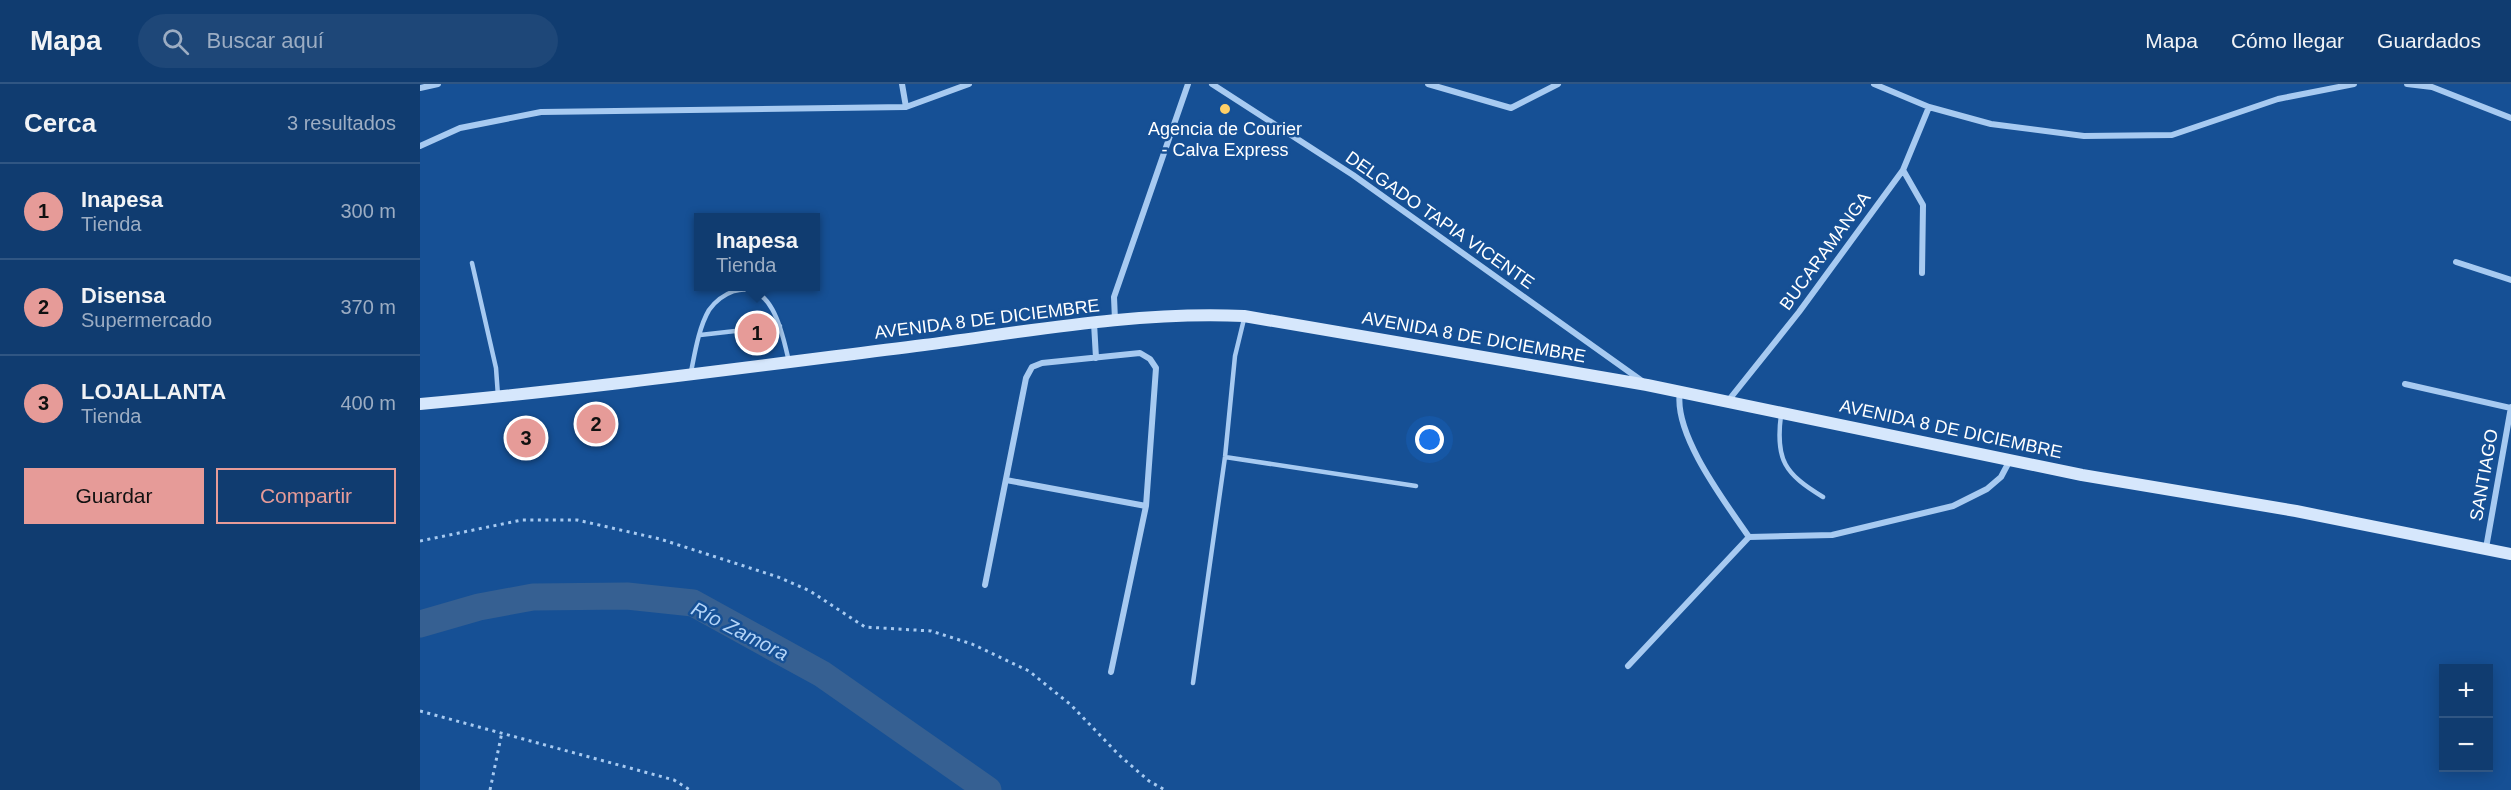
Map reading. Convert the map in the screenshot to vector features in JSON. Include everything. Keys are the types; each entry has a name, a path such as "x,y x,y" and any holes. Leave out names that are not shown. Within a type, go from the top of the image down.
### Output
{"main road":[{"name":"AVENIDA 8 DE DICIEMBRE","path":"422,401 498,396 690,374 1094,323 1206,314 1244,316 1647,385 2010,460 2511,554"}],"street":[{"path":"420,88 438,84"},
{"path":"902,84 906,107"},
{"path":"420,146 460,128 541,112 906,107 969,84"},
{"path":"1115,321 1114,297 1188,84"},
{"name":"DELGADO TAPIA VICENTE","path":"1212,84 1353,175 1647,385"},
{"path":"1431,85 1511,108 1558,84"},
{"path":"1874,84 1929,107 1991,124 2084,135 2172,135 2278,99 2354,84"},
{"path":"2407,84 2433,85 2511,118"},
{"name":"BUCARAMANGA","path":"1728,401 1799,312 1904,170 1929,107"},
{"path":"1904,170 1923,204 1922,273"},
{"path":"2456,262 2511,280"},
{"path":"1094,323 1096,358"},
{"path":"985,585 1026,378 1032,367 1042,363 1140,353 1150,359 1156,368 1146,506 1111,672"},
{"path":"2405,384 2511,408"},
{"path":"1680,392 1677,407 1684,433 1749,537"},
{"name":"SANTIAGO","path":"2486,548 2511,408"},
{"path":"1628,666 1749,537 1832,535 1953,506 1987,489 2001,477 2010,460"},
{"path":"1006,480 1146,506"}],"lane":[{"path":"472,263 496,368 498,396"},
{"path":"690,374 700,334 709,311 722,296 736,291"},
{"path":"748,291 757,292 771,307 780,326 789,362"},
{"path":"1193,683 1225,457 1235,356 1244,316"},
{"path":"700,334 780,326"},
{"path":"1781,412 1779,453 1791,473 1823,497"},
{"path":"1225,457 1416,486"}],"path":[{"path":"420,541 522,520 577,520 660,539 778,577 810,591 865,627 931,631 972,644 1029,671 1071,705 1126,761 1149,781 1165,790"},
{"path":"420,711 674,780 690,790"},
{"path":"490,790 502,732"}],"waterway":[{"name":"Río Zamora","path":"420,624 479,607 533,597 627,596 693,603 822,674 988,790"}],"place":[{"name":"Agencia de Courier - Calva Express","path":"1225,109"},
{"name":"Inapesa","path":"757,333"},
{"name":"Disensa","path":"596,424"},
{"name":"LOJALLANTA","path":"526,438"}]}
